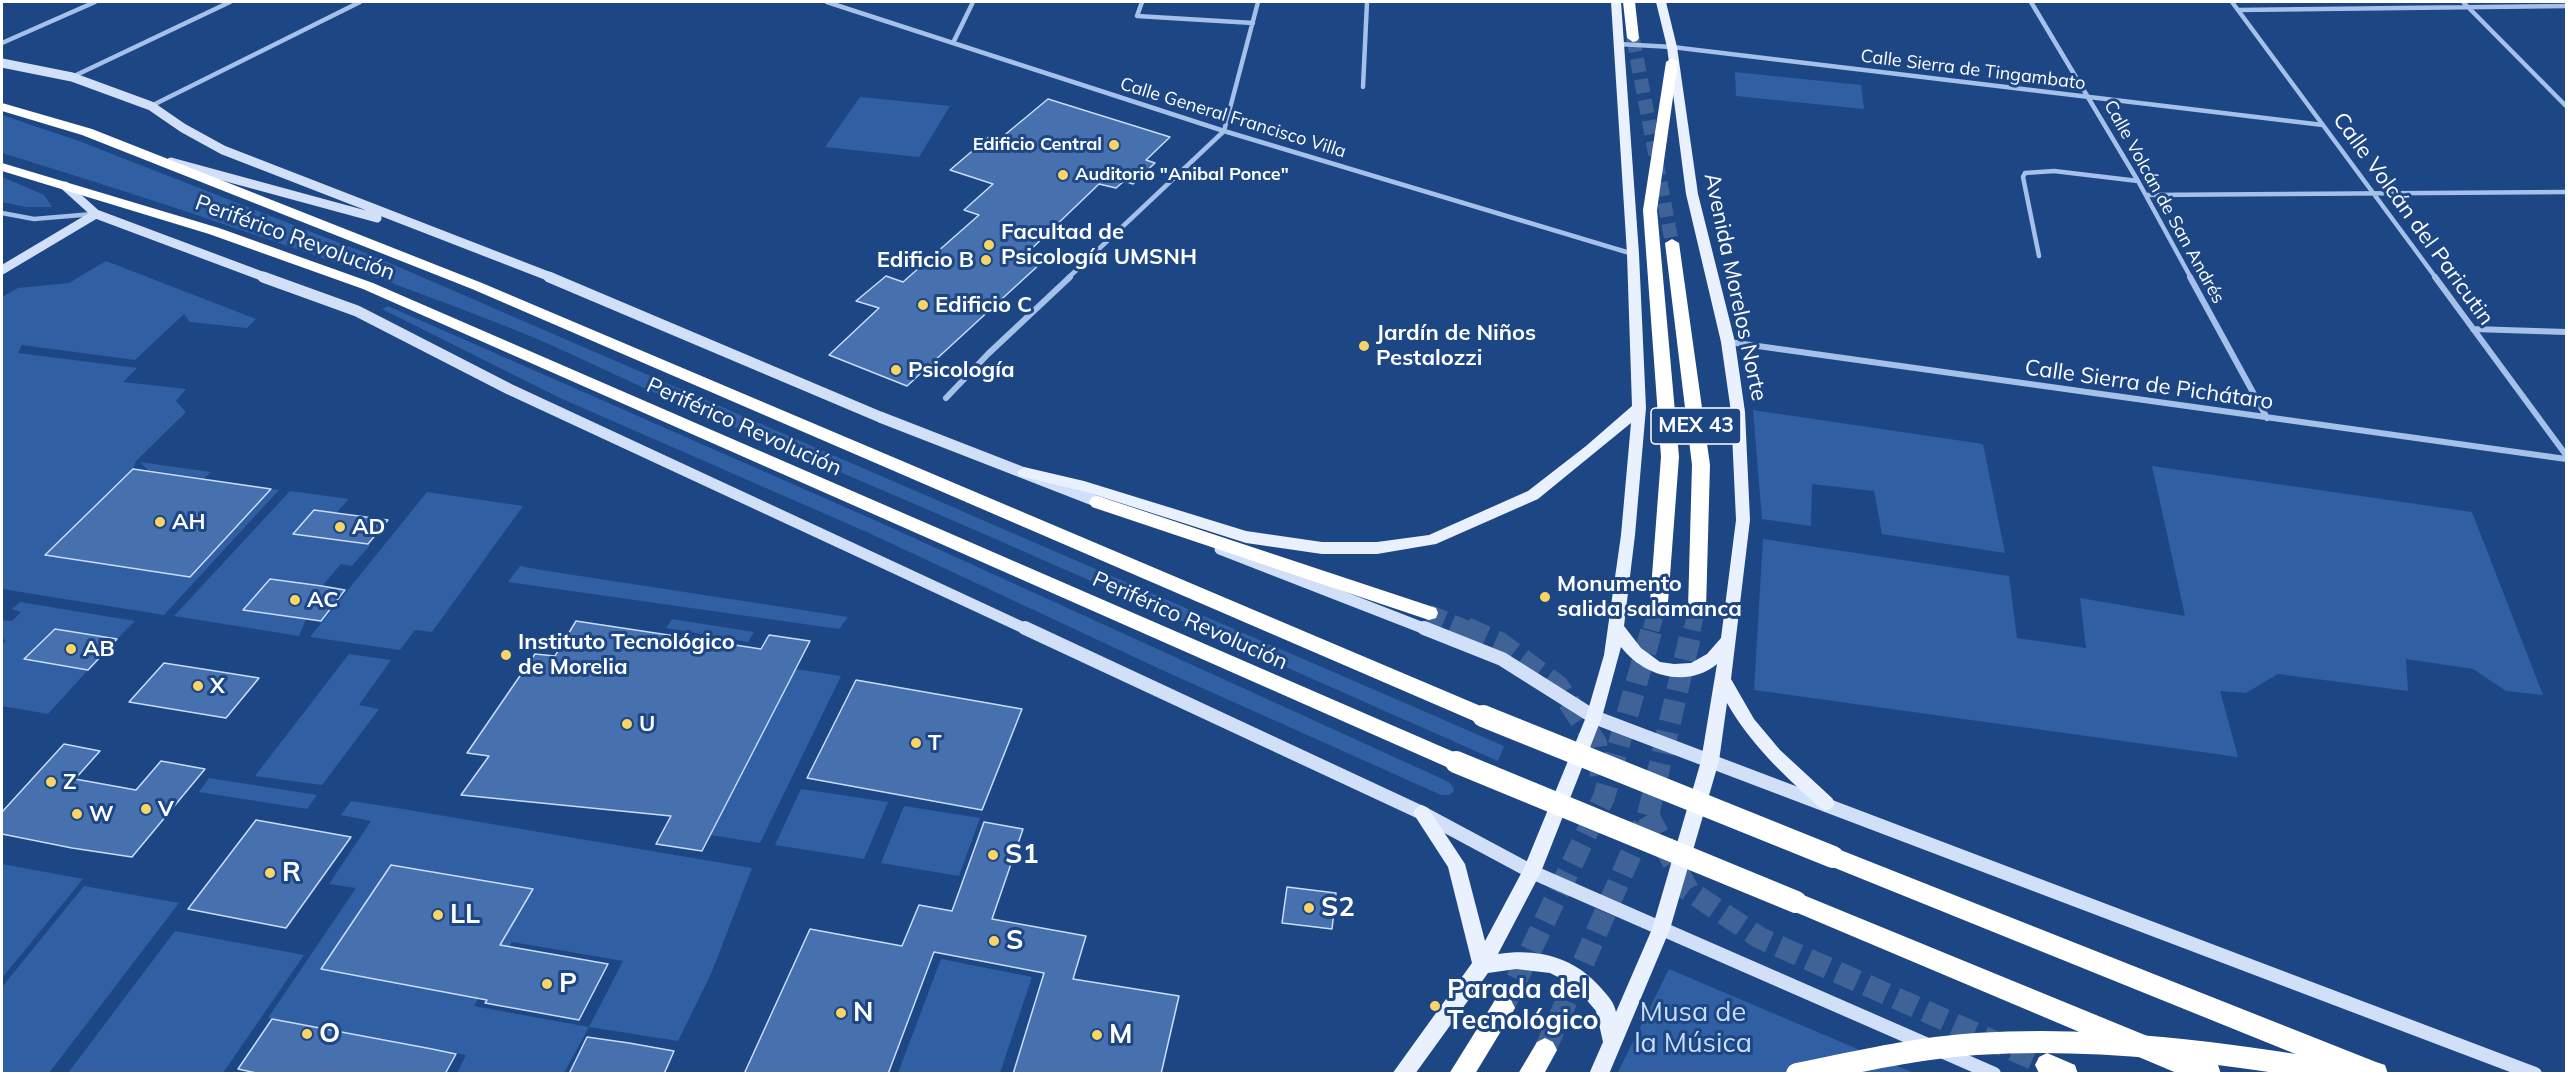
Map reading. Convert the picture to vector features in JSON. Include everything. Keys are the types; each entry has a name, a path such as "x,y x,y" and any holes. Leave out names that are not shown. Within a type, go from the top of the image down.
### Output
{"highway":[{"path":"1629,2 1634,38"},
{"name":"MEX 43","path":"1659,602 1670,457 1650,210 1672,62"},
{"name":"Periférico Revolución","path":"2,106 87,132 477,286 1483,716 2376,1074"},
{"name":"Periférico Revolución","path":"2,168 214,231 368,286 1456,762 2209,1074"},
{"name":"MEX 43","path":"1672,243 1701,465 1697,609"},
{"path":"1098,502 1429,612"},
{"path":"1461,1074 1503,1008"},
{"path":"1797,1074 1901,1053 1977,1044 2100,1044 2261,1057 2351,1074"},
{"path":"1530,1074 1545,1050"}],"main road":[{"path":"1402,1074 1482,965 1532,872 1594,717 1607,675 1628,535 1638,408 1634,254 1616,2"},
{"name":"Avenida Morelos Norte","path":"1599,1074 1661,929 1710,761 1730,640 1743,520 1738,412 1728,342 1692,194 1672,62 1672,47 1661,2"},
{"path":"2,63 72,77 151,106 183,128 223,150 543,274 924,435 1502,659 1594,717 1826,803 2535,1074"},
{"name":"Periférico Revolución","path":"150,156 434,233"},
{"path":"65,186 96,214 357,311 509,389 1422,813 1532,872 1994,1074"},
{"path":"2,270 96,214"},
{"path":"1024,472 1084,486 1246,537 1323,548 1377,548 1431,540 1533,495 1591,450 1638,408"},
{"path":"1616,627 1628,646 1644,661 1655,667 1677,671 1692,670 1706,664 1730,640"},
{"path":"1723,680 1748,724 1768,747 1826,803"},
{"path":"1422,813 1456,864 1482,965"},
{"path":"1482,965 1516,960 1552,964 1581,979 1605,1007 1613,1043"}],"street":[{"path":"2,43 95,2"},
{"path":"72,77 230,2"},
{"path":"151,106 360,2"},
{"name":"Calle General Francisco Villa","path":"827,2 1224,131 1634,254"},
{"path":"953,42 973,2"},
{"path":"1142,2 1137,16 1253,22"},
{"path":"946,398 988,354 1224,131 1258,2"},
{"path":"1363,87 1367,2"},
{"name":"Calle Volcán de San Andrés","path":"2031,2 2146,195 2267,418"},
{"name":"Calle Volcán del Paricutin","path":"2232,2 2566,457"},
{"path":"2463,2 2566,106"},
{"path":"2238,10 2566,6"},
{"name":"Calle Sierra de Tingambato","path":"1619,44 1672,47 2323,126"},
{"path":"2038,256 2023,177 2025,173 2054,171 2138,181"},
{"path":"2146,195 2566,192"},
{"path":"2,213 34,219 96,214"},
{"path":"2473,329 2566,332"},
{"name":"Calle Sierra de Pichátaro","path":"1728,342 2267,418 2566,457"}],"green space":[{"path":"1735,72 1861,85 1864,109 1736,96"},
{"path":"860,97 950,106 919,157 825,147"},
{"path":"2,115 79,141 378,258 1504,746 1498,761 508,327 256,235 2,153"},
{"path":"2,177 44,195 52,207 26,207 2,202"},
{"path":"106,261 256,319 247,328 190,322 184,314 135,360 22,345 18,353 137,368 123,382 186,389 176,401 186,412 136,461 133,469 46,555 189,577 271,489 279,490 164,615 2,589 2,297 18,288 69,283"},
{"path":"388,306 881,523 1449,782 1454,788 1453,792 1449,795 1441,795 1162,670 871,534 560,398 382,309"},
{"path":"1753,410 1983,444 2005,553 1882,534 1874,491 1812,484 1811,526 1762,519"},
{"path":"140,462 211,472 204,478 148,470"},
{"path":"2152,466 2472,512 2543,695 2506,691 2473,669 2406,659 2408,691 2278,674 2246,693 2220,691 2238,757 1754,690 1763,539 2009,576 2017,638 2086,648 2080,598 2185,616"},
{"path":"290,491 349,499 336,513 314,510 294,534 370,545 352,566 341,564 322,586 270,579 244,610 306,619 299,636 174,616"},
{"path":"427,492 523,506 432,632 415,630 400,650 310,637"},
{"path":"520,566 848,617 839,629 508,582"},
{"path":"20,602 135,621 117,639 55,629 25,660 88,670 48,714 2,706 2,645 6,640 2,639 2,620 12,621 21,612 12,609"},
{"path":"672,619 754,632 748,642 666,628"},
{"path":"349,654 391,660 359,705 379,709 322,785 255,776"},
{"path":"796,669 841,676 760,843 711,835"},
{"path":"209,778 317,795 307,809 199,792"},
{"path":"801,789 888,802 864,859 775,845"},
{"path":"351,801 752,868 711,974 678,1041 589,1027 564,1073 457,1073 466,1055 268,1018 356,888 329,884 371,821 341,815","holes":["391,865 533,889 470,996 322,970","512,942 623,961 589,1027 474,1006"]},
{"path":"904,806 980,818 959,876 881,863"},
{"path":"2,864 83,879 2,978"},
{"path":"84,886 179,903 49,1073 2,1073 2,987"},
{"path":"175,931 304,955 223,1073 68,1073"},
{"path":"941,959 1032,977 1000,1073 898,1073"},
{"name":"Musa de la Música","path":"1669,969 1914,1073 1617,1074"}],"building":[{"name":"Facultad de Psicología UMSNH","path":"1048,99 1170,137 1146,160 1155,163 1133,184 1124,181 1116,188 1099,184 1023,257 1041,263 907,386 829,355 879,308 856,301 886,276 903,282 979,215 964,210 993,184 950,170 991,135 1001,138"},
{"name":"AH","path":"133,469 271,489 190,577 45,555"},
{"name":"AD","path":"314,510 388,520 368,544 293,534"},
{"name":"AC","path":"270,579 345,590 321,621 243,610"},
{"name":"U","path":"576,621 761,649 769,635 810,641 702,851 656,844 671,816 461,795 489,756 467,753 535,654 555,656"},
{"name":"AB","path":"55,629 117,639 88,670 24,659"},
{"name":"X","path":"164,663 259,678 226,718 129,702"},
{"name":"T","path":"856,680 1022,709 982,810 807,778"},
{"path":"64,744 100,751 75,779 136,790 161,761 205,769 132,857 2,834 2,812"},
{"name":"R","path":"256,820 351,837 286,928 188,909"},
{"path":"984,822 1023,829 992,919 1086,936 1073,979 1179,996 1161,1074 1013,1074 1044,973 934,952 888,1074 744,1074 810,929 902,946 919,905 952,911"},
{"name":"LL","path":"391,865 533,889 500,945 608,964 579,1020 321,969"},
{"name":"S2","path":"1287,887 1336,893 1332,929 1282,923"},
{"name":"O","path":"272,1019 456,1054 445,1074 261,1074 238,1069"},
{"path":"587,1037 674,1051 664,1074 569,1074"}],"tunnel":[{"path":"1633,38 1672,243"},
{"path":"1651,630 1659,602"},
{"path":"1692,630 1697,609"},
{"path":"1429,613 1469,630"},
{"path":"1466,628 1500,643 1558,686 1596,743 1601,775"},
{"path":"1503,1008 1604,797 1652,628"},
{"path":"1648,815 1692,628"},
{"path":"1545,1050 1648,815"},
{"path":"1648,815 1688,890 1760,938 2047,1065"}],"place":[{"name":"Edificio Central","path":"1114,145"},
{"name":"Auditorio \"Anibal Ponce\"","path":"1063,175"},
{"name":"Facultad de Psicología UMSNH","path":"989,245"},
{"name":"Edificio B","path":"986,260"},
{"name":"Edificio C","path":"923,305"},
{"name":"Jardín de Niños Pestalozzi","path":"1364,346"},
{"name":"Psicología","path":"896,370"},
{"name":"AH","path":"160,522"},
{"name":"AD","path":"340,527"},
{"name":"Monumento salida salamanca","path":"1545,597"},
{"name":"AC","path":"295,600"},
{"name":"AB","path":"71,649"},
{"name":"Instituto Tecnológico de Morelia","path":"506,655"},
{"name":"X","path":"198,686"},
{"name":"U","path":"627,724"},
{"name":"T","path":"916,743"},
{"name":"Z","path":"51,782"},
{"name":"V","path":"146,809"},
{"name":"W","path":"77,814"},
{"name":"S1","path":"993,855"},
{"name":"R","path":"270,873"},
{"name":"S2","path":"1309,908"},
{"name":"LL","path":"438,915"},
{"name":"S","path":"994,941"},
{"name":"P","path":"547,984"},
{"name":"Parada del Tecnológico","path":"1435,1006"},
{"name":"N","path":"841,1013"},
{"name":"O","path":"307,1034"},
{"name":"M","path":"1097,1035"}]}
